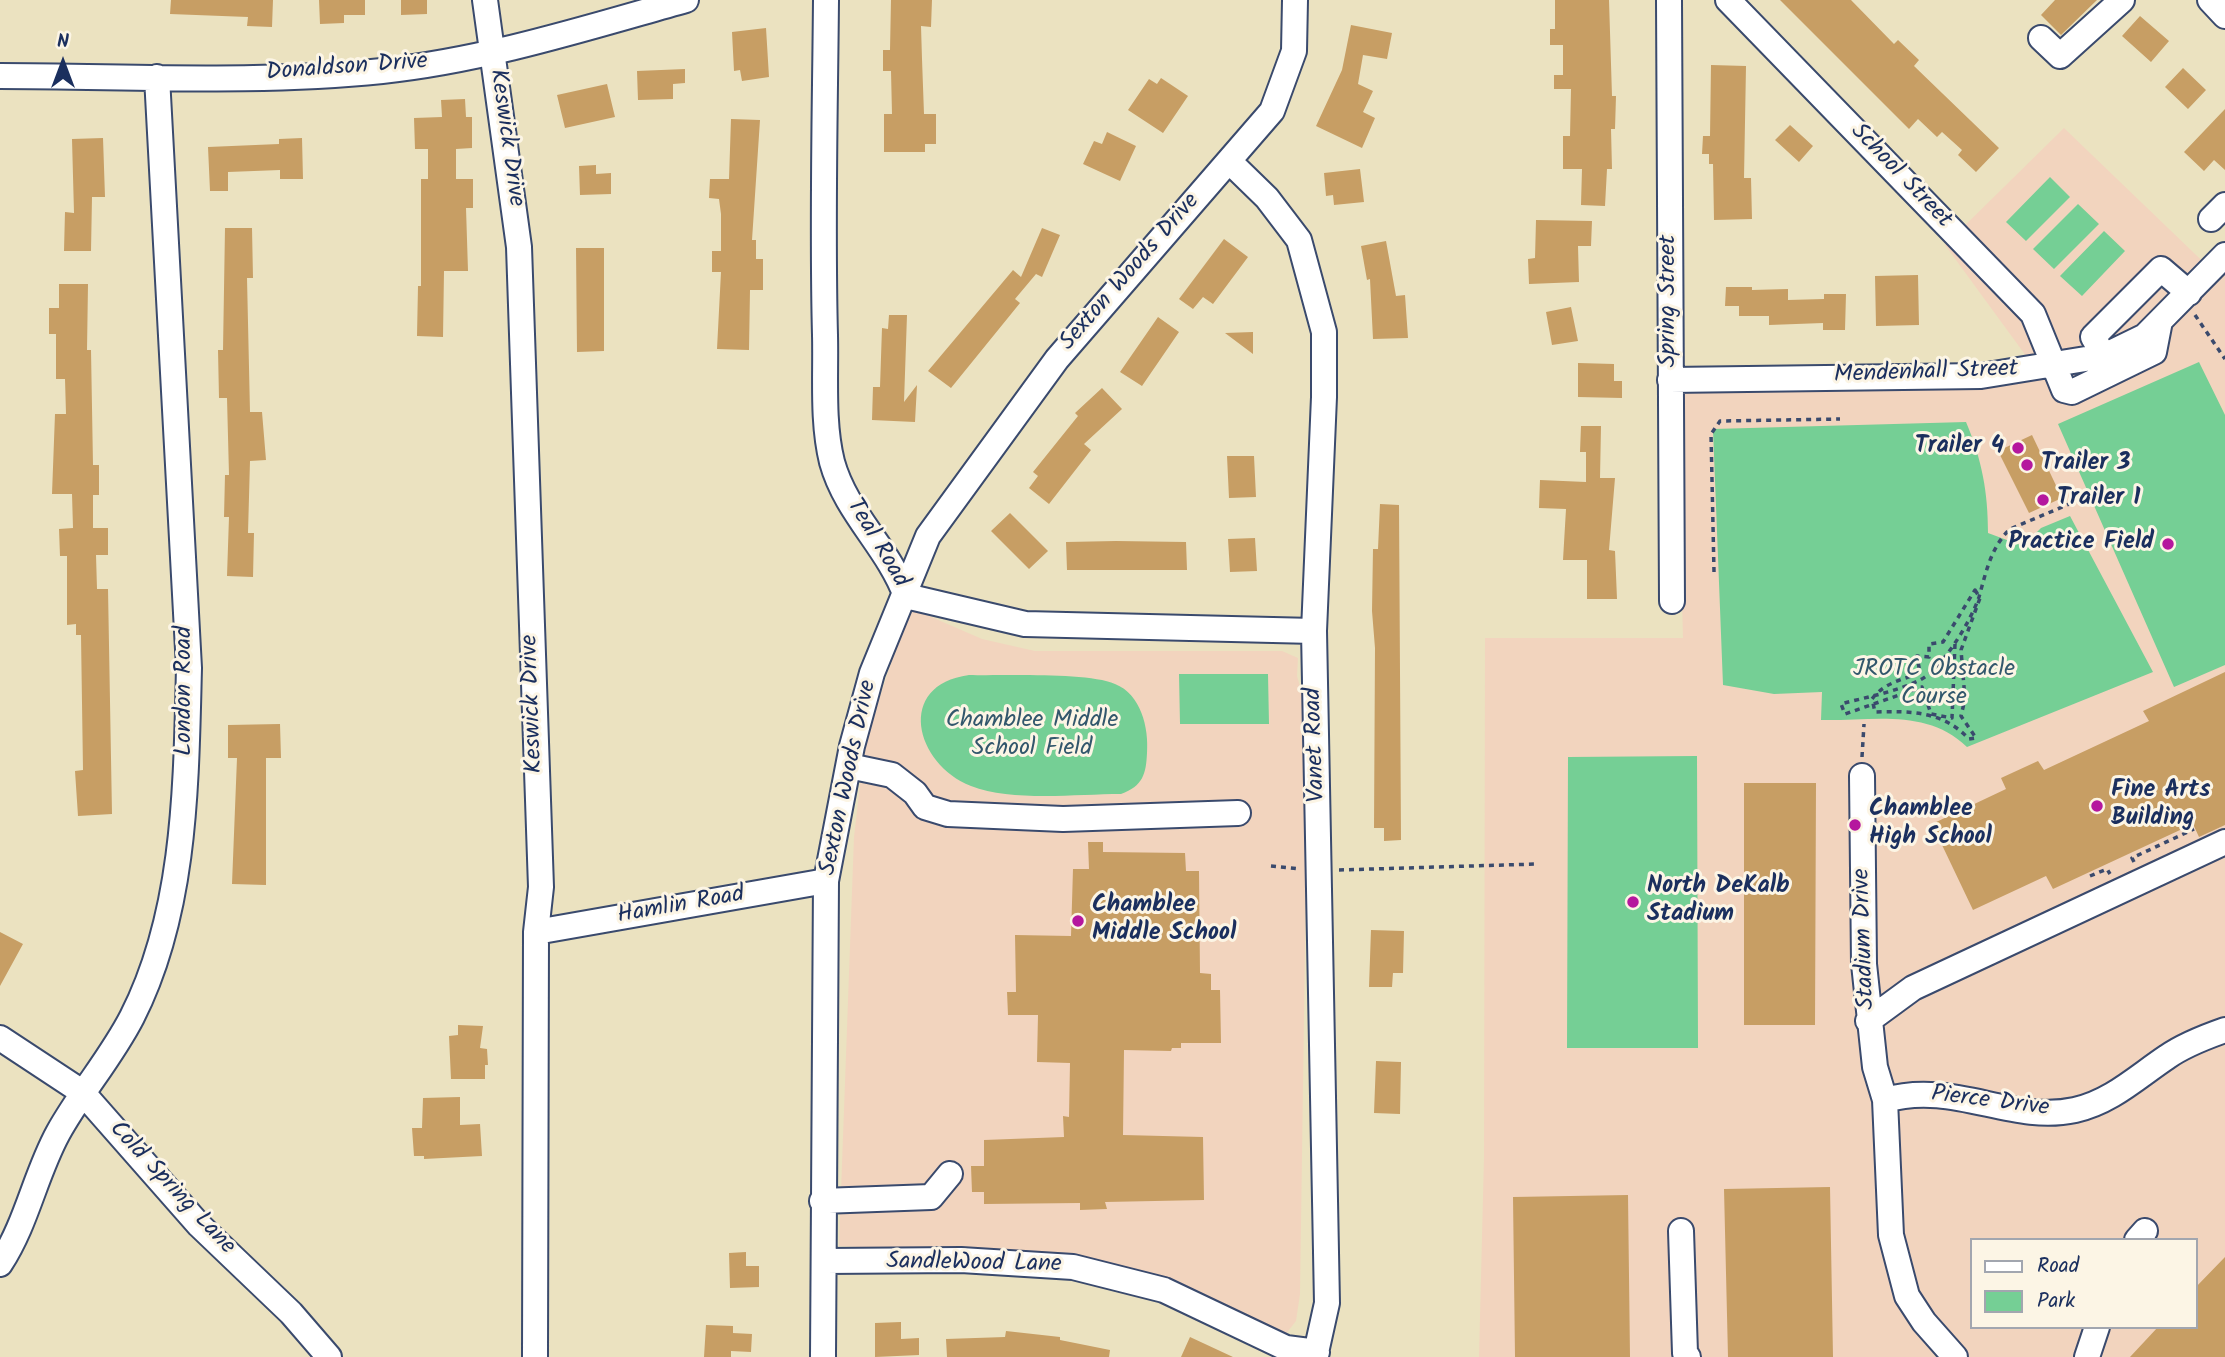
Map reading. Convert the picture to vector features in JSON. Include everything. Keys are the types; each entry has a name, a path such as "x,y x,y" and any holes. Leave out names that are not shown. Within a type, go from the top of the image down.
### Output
{"street":[{"name":"Keswick Drive","path":"485,0 519,247 541,887 536,932 535,1357"},
{"name":"Donaldson Drive","path":"0,76 325,75 384,71 494,53 686,0"},
{"name":"Teal Road","path":"827,0 823,285 827,414 832,461 852,509 895,568 906,596 1026,624 1314,631"},
{"name":"Sexton Woods Drive","path":"823,1357 826,881 849,766 872,673 906,596 928,536 1057,359 1272,111 1294,51 1295,0"},
{"name":"Spring Street","path":"1669,0 1672,601"},
{"name":"School Street","path":"1728,0 2033,314 2064,390 2072,392 2154,352 2160,321"},
{"path":"2040,38 2060,56 2122,0"},
{"path":"2210,0 2225,16"},
{"name":"London Road","path":"0,1264 26,1217 56,1136 82,1091 132,1016 159,944 177,876 186,766 189,668 157,76"},
{"name":"Vanet Road","path":"1229,162 1267,198 1299,240 1324,332 1324,397 1314,631 1328,1303 1316,1354"},
{"name":"Mendenhall Street","path":"1670,380 1981,376 2054,367 2099,346 2145,336 2160,321 2191,303 2225,255"},
{"path":"2099,346 2161,269 2191,303"},
{"path":"849,766 892,775 915,793 925,807 948,814 1063,819 1238,813"},
{"name":"Stadium Drive","path":"1862,776 1864,964 1868,1021 1875,1067 1885,1100"},
{"path":"1868,1021 1913,988 2225,842"},
{"name":"Hamlin Road","path":"536,932 826,881"},
{"name":"Pierce Drive","path":"1885,1100 1903,1095 1946,1094 2044,1113 2074,1110 2106,1100 2169,1055 2225,1030"},
{"name":"Cold Spring Lane","path":"0,1038 82,1091 200,1226 291,1313 329,1357"},
{"path":"1885,1100 1888,1202 1897,1263 1906,1296 1943,1353"},
{"path":"822,1201 931,1197 950,1174"},
{"path":"1681,1231 1688,1357"},
{"name":"SandleWood Lane","path":"825,1261 961,1260 1073,1267 1164,1290 1286,1348 1316,1354"},
{"path":"2087,1357 2096,1329"}],"path":[{"path":"2191,303 2225,359"},
{"path":"1824,419 1825,412"},
{"path":"1714,572 1711,434 1720,421 1840,419"},
{"path":"1979,596 1975,590 1943,642 1929,644 1929,657 1917,656 1920,673 1882,687 1872,699 1875,712 1923,711 1958,727 1969,739 1976,738 1961,716 1965,699 1961,650 1979,596 1990,559 2001,538 2010,529 2086,497"},
{"path":"1955,644 1952,718 1931,714 1922,687 1845,714 1841,704 1922,680 1955,644 1979,596"},
{"path":"1862,776 1864,724"},
{"path":"2138,871 2132,859 2194,829"},
{"path":"1328,870 1537,864"},
{"path":"1271,866 1308,869"}],"shaded area":[{"name":"Chamblee High School","path":"2064,128 2220,278 2225,274 2225,1357 1479,1357 1484,1157 1485,638 1683,638 1676,367 1754,376 1976,371 2029,360 1945,245"},
{"name":"Chamblee Middle School","path":"913,609 982,639 1035,651 1282,651 1298,658 1297,676 1307,710 1300,1294 1296,1321 1285,1335 1037,1256 839,1246 854,837 865,742 907,615"}],"green space":[{"path":"2050,177 2070,197 2026,241 2006,222"},
{"path":"2078,204 2099,224 2054,269 2033,249"},
{"path":"2104,231 2125,251 2082,296 2060,276"},
{"name":"Practice Field","path":"2199,362 2225,415 2225,665 2174,687 2058,424"},
{"name":"JROTC Obstacle Course","path":"1966,422 1983,476 1988,533 2023,546 2041,528 2070,516 2153,672 1967,747 1935,726 1917,722 1898,719 1821,720 1822,692 1774,694 1723,685 1713,429"},
{"path":"1179,674 1268,674 1269,724 1180,724"},
{"name":"Chamblee Middle School Field","path":"969,675 1085,678 1102,680 1124,689 1137,704 1145,723 1146,767 1139,783 1121,794 1025,796 987,791 971,786 952,775 937,761 926,744 921,726 922,709 930,693 946,682"},
{"name":"North DeKalb Stadium","path":"1697,756 1698,1048 1567,1048 1568,757"}],"building":[{"path":"171,0 273,0 272,27 247,26 248,17 170,14"},
{"path":"319,0 365,0 365,15 344,15 344,23 320,24"},
{"path":"401,0 427,0 427,14 401,15"},
{"path":"891,0 932,0 931,27 921,26 924,114 936,114 936,144 925,144 925,152 884,152 884,114 892,114 891,71 883,71 883,50 890,50"},
{"path":"1555,0 1609,0 1612,96 1616,96 1615,129 1611,129 1612,169 1607,169 1605,206 1581,205 1582,169 1563,169 1563,136 1570,136 1571,89 1554,89 1554,75 1563,75 1563,45 1550,45 1550,29 1555,29"},
{"path":"1780,0 1851,0 1894,44 1898,40 1919,60 1914,66 1999,148 1976,172 1958,155 1962,150 1942,132 1937,137 1918,119 1909,129"},
{"path":"2055,0 2097,0 2061,35 2041,15"},
{"path":"2140,16 2169,41 2151,62 2122,36"},
{"path":"1351,25 1392,33 1387,59 1363,55 1358,84 1373,91 1363,112 1375,118 1362,148 1316,126 1342,70"},
{"path":"766,28 769,77 742,81 740,70 734,71 732,32"},
{"path":"1711,65 1746,66 1744,178 1751,178 1752,219 1714,220 1713,164 1709,164 1709,154 1702,154 1703,136 1710,136"},
{"path":"2183,68 2206,90 2188,109 2165,87"},
{"path":"685,69 685,83 673,84 673,99 638,100 637,71"},
{"path":"1161,78 1188,96 1163,133 1128,110 1149,79 1157,84"},
{"path":"607,84 615,117 565,128 557,95"},
{"path":"465,99 466,117 472,117 472,148 456,149 456,179 473,179 473,208 466,208 468,271 444,271 443,337 417,336 418,286 421,286 421,179 428,179 428,149 415,149 414,118 442,117 441,100"},
{"path":"2225,109 2225,170 2214,160 2204,171 2184,152"},
{"path":"731,119 760,120 752,240 756,240 756,259 763,259 763,290 750,290 749,350 717,349 721,272 712,272 712,251 721,251 721,214 719,199 709,198 710,179 729,179"},
{"path":"1790,125 1813,146 1799,162 1775,140"},
{"path":"1107,132 1136,146 1120,181 1083,164 1094,141 1102,144"},
{"path":"103,138 105,197 92,197 91,251 64,251 65,212 74,213 72,139"},
{"path":"302,138 303,179 280,179 280,170 228,172 228,191 210,191 208,147 279,144 279,139"},
{"path":"596,165 596,174 611,173 611,194 580,195 579,166"},
{"path":"1360,169 1364,202 1334,205 1333,195 1326,196 1324,173"},
{"path":"1536,220 1592,221 1591,246 1578,246 1579,282 1529,284 1528,259 1535,258"},
{"path":"225,228 252,228 253,278 247,278 250,412 262,412 266,460 250,461 248,533 254,533 253,577 227,576 229,517 224,517 225,475 229,475 227,398 219,398 218,350 223,350"},
{"path":"1042,228 1060,235 1042,277 1036,274 1015,299 1020,303 951,388 928,371 1013,270 1021,277"},
{"path":"1224,239 1248,257 1213,304 1203,297 1193,309 1179,299"},
{"path":"1386,241 1396,296 1405,295 1408,338 1373,339 1370,279 1367,280 1361,246"},
{"path":"576,248 604,248 604,351 577,352"},
{"path":"1918,275 1919,325 1876,326 1875,276"},
{"path":"59,284 88,284 87,350 91,350 93,465 99,465 99,495 93,495 93,528 108,528 108,555 96,555 97,589 108,589 112,814 78,816 75,771 83,770 81,635 76,635 76,624 67,625 67,556 60,556 59,529 73,528 72,494 52,494 55,414 66,414 65,379 56,379 56,334 49,334 49,308 59,308"},
{"path":"1726,287 1752,287 1752,290 1788,289 1788,300 1824,299 1824,294 1846,294 1845,330 1823,330 1823,323 1769,325 1769,316 1739,316 1739,306 1725,306"},
{"path":"1571,307 1578,341 1552,345 1546,312"},
{"path":"889,315 907,315 904,402 917,385 915,422 872,420 873,387 880,387 882,328 888,329"},
{"path":"1158,317 1179,332 1142,386 1120,372"},
{"path":"1253,332 1253,354 1225,333"},
{"path":"1578,363 1614,364 1614,381 1622,381 1622,398 1578,397"},
{"path":"1102,388 1122,409 1084,444 1091,450 1049,504 1029,488 1038,476 1033,472 1078,416 1075,413"},
{"path":"1581,426 1601,426 1600,478 1615,478 1609,550 1615,551 1617,599 1587,599 1587,560 1563,560 1566,509 1539,508 1540,480 1586,482 1586,452 1580,452"},
{"path":"2032,435 2062,498 2029,513 1998,451"},
{"path":"1227,456 1254,456 1256,497 1229,498"},
{"path":"1380,504 1399,505 1401,840 1384,841 1384,828 1374,828 1373,549 1378,549"},
{"path":"1010,513 1048,551 1029,569 991,531"},
{"path":"1255,538 1257,571 1230,572 1228,539"},
{"path":"1066,542 1186,542 1187,570 1067,570"},
{"name":"Fine Arts Building","path":"2225,672 2225,825 2199,837 2193,824 2053,889 2046,876 1973,910 1932,824 2006,789 2001,778 2038,761 2044,770 2149,721 2143,711"},
{"path":"280,724 281,758 266,758 266,885 232,884 237,758 228,758 228,725"},
{"path":"1744,783 1816,783 1815,1025 1744,1025"},
{"name":"Chamblee Middle School","path":"1088,842 1103,842 1103,852 1185,853 1186,871 1199,871 1200,973 1211,974 1211,990 1220,990 1221,1043 1181,1043 1181,1048 1172,1048 1171,1051 1124,1050 1123,1135 1203,1137 1204,1200 1105,1202 1107,1209 1080,1210 1080,1203 984,1204 984,1192 972,1192 971,1166 984,1166 984,1140 1064,1137 1063,1116 1069,1117 1070,1063 1037,1062 1038,1015 1008,1015 1007,992 1016,992 1015,935 1071,936 1073,869 1089,869"},
{"path":"1371,930 1404,931 1403,973 1393,973 1392,987 1369,987"},
{"path":"0,932 23,944 0,986"},
{"path":"458,1025 483,1026 480,1048 487,1049 485,1079 451,1079 449,1036 458,1035"},
{"path":"1376,1061 1401,1062 1400,1114 1374,1113"},
{"path":"460,1097 460,1125 480,1124 482,1156 424,1159 424,1156 414,1156 412,1128 422,1128 423,1098"},
{"path":"1830,1187 1833,1357 1728,1357 1724,1189"},
{"path":"1628,1195 1630,1357 1515,1357 1513,1197"},
{"path":"746,1252 746,1266 759,1266 759,1287 730,1288 729,1253"},
{"path":"2225,1257 2225,1357 2130,1357 2156,1329 2197,1329 2197,1286"},
{"path":"901,1322 901,1339 919,1338 919,1355 875,1357 875,1323"},
{"path":"706,1325 733,1326 733,1333 752,1334 751,1352 731,1351 731,1357 704,1357"},
{"path":"1006,1331 1060,1337 1060,1340 1110,1350 1109,1357 947,1357 946,1339 1005,1337"},
{"path":"1190,1337 1233,1357 1181,1357"}],"place":[{"name":"Trailer 4","path":"2018,448"},
{"name":"Trailer 3","path":"2027,465"},
{"name":"Trailer 1","path":"2043,500"},
{"name":"Practice Field","path":"2168,544"},
{"name":"Fine Arts Building","path":"2097,806"},
{"name":"Chamblee High School","path":"1855,825"},
{"name":"North DeKalb Stadium","path":"1633,902"},
{"name":"Chamblee Middle School","path":"1078,921"}]}
